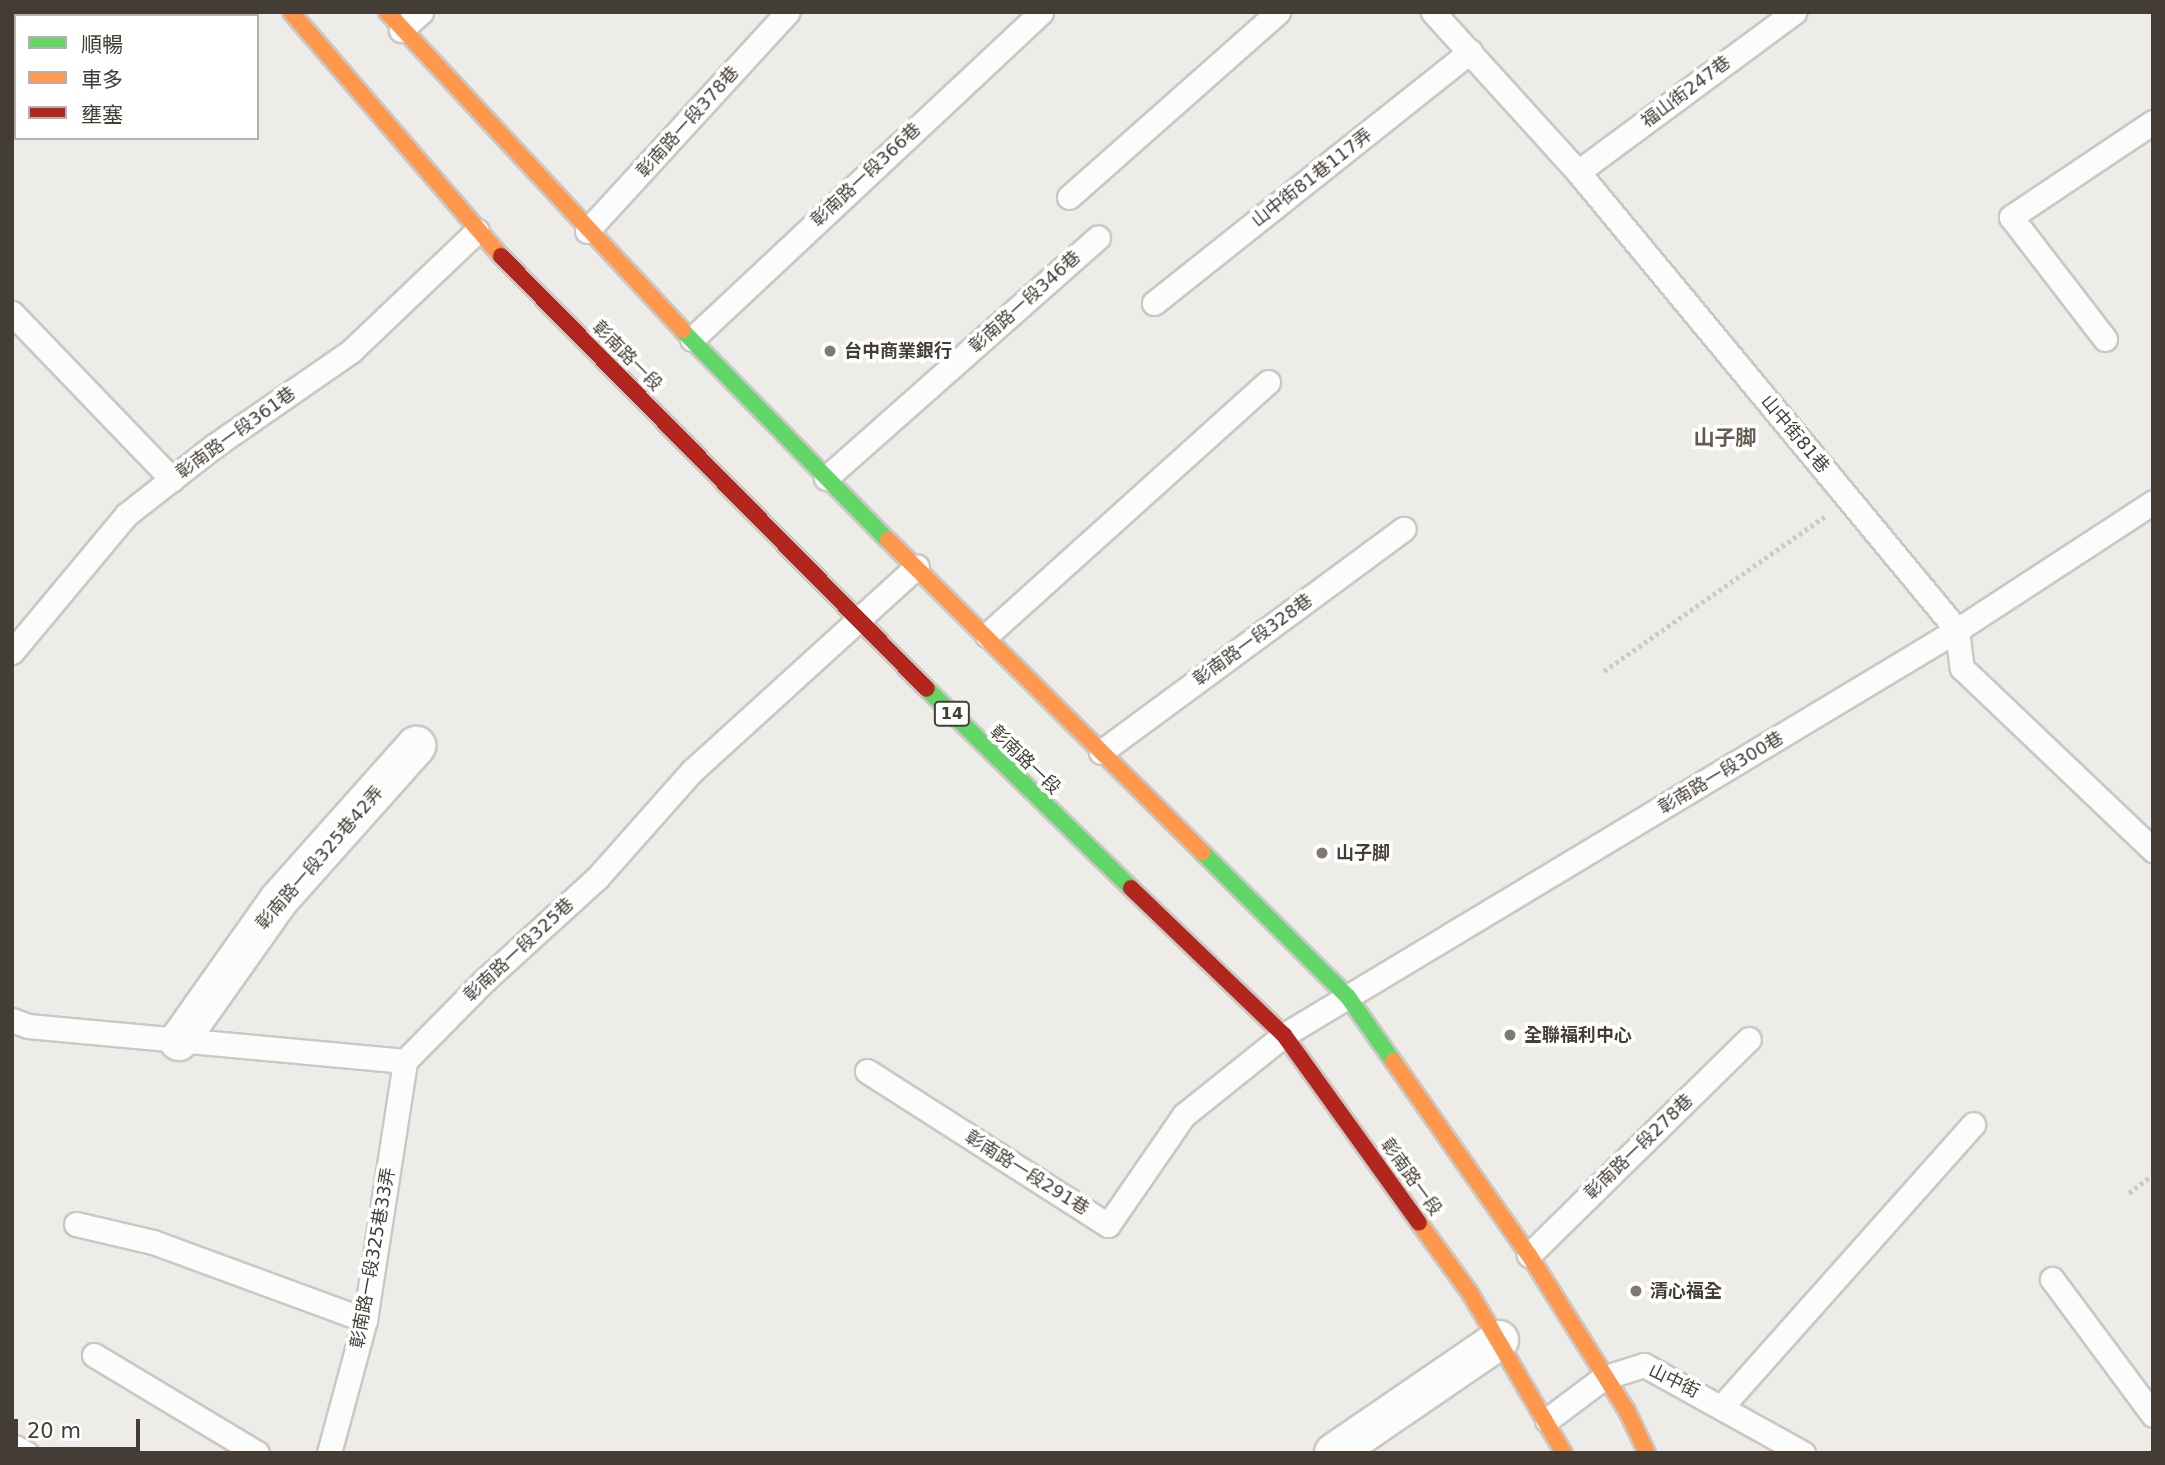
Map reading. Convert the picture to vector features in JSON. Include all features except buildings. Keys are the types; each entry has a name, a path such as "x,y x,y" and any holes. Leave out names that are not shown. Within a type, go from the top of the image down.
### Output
{"main road":[{"name":"彰南路一段","path":"291,12 477,231 991,754 1284,1035 1499,1340 1564,1453"},
{"path":"394,21 587,231 826,478 988,635 1101,752 1348,997 1528,1255 1603,1378 1627,1411 1647,1453"}],"street":[{"name":"彰南路一段325巷42弄","path":"178,1041 278,901 416,747"},
{"path":"1334,1453 1499,1340"}],"lane":[{"path":"394,21 421,12"},
{"name":"彰南路一段378巷","path":"587,231 788,12"},
{"name":"彰南路一段366巷","path":"692,339 1041,12"},
{"path":"1069,197 1278,12"},
{"name":"山中街81巷","path":"1433,12 1578,172 1957,631"},
{"name":"福山街247巷","path":"1578,172 1794,12"},
{"name":"山中街81巷117弄","path":"1154,303 1470,52"},
{"path":"2105,339 2011,218 2153,122"},
{"name":"彰南路一段361巷","path":"12,652 126,515 351,351 477,231"},
{"name":"彰南路一段346巷","path":"826,478 1098,237"},
{"path":"12,313 172,479"},
{"path":"988,635 1268,382"},
{"name":"彰南路一段300巷","path":"1284,1035 1957,631 2153,502"},
{"name":"彰南路一段328巷","path":"1101,752 1404,529"},
{"name":"彰南路一段325巷","path":"405,1061 486,978 597,878 692,771 917,566"},
{"path":"1957,631 1962,668 2153,850"},
{"path":"12,1020 178,1041 405,1061"},
{"name":"彰南路一段291巷","path":"867,1071 1108,1224 1184,1115 1284,1035"},
{"name":"彰南路一段278巷","path":"1528,1255 1749,1039"},
{"name":"彰南路一段325巷33弄","path":"330,1453 365,1320 405,1061"},
{"path":"1723,1405 1973,1124"},
{"path":"76,1224 153,1242 365,1320"},
{"path":"2052,1279 2153,1415"},
{"path":"94,1355 257,1453"},
{"name":"山中街","path":"1547,1420 1603,1378 1644,1365 1723,1405 1803,1453"}],"path":[{"path":"1604,671 1849,499"},
{"path":"2129,1193 2153,1174"}],"traffic: fast":[{"path":"682,330 888,540"},
{"path":"927,689 1131,888"},
{"path":"1202,852 1348,997 1393,1061"}],"traffic: slow":[{"path":"291,12 501,256"},
{"path":"387,12 682,330"},
{"path":"888,540 1202,852"},
{"path":"1393,1061 1529,1255 1627,1411 1647,1453"},
{"path":"1419,1223 1470,1293 1564,1453"}],"traffic: jam":[{"path":"501,256 927,689"},
{"path":"1131,888 1284,1035 1419,1223"}],"place":[{"name":"台中商業銀行","path":"830,351"},
{"name":"山子脚","path":"1322,853"},
{"name":"全聯福利中心","path":"1510,1035"},
{"name":"清心福全","path":"1636,1291"}],"district":[{"name":"山子脚","path":"1725,438"}]}
